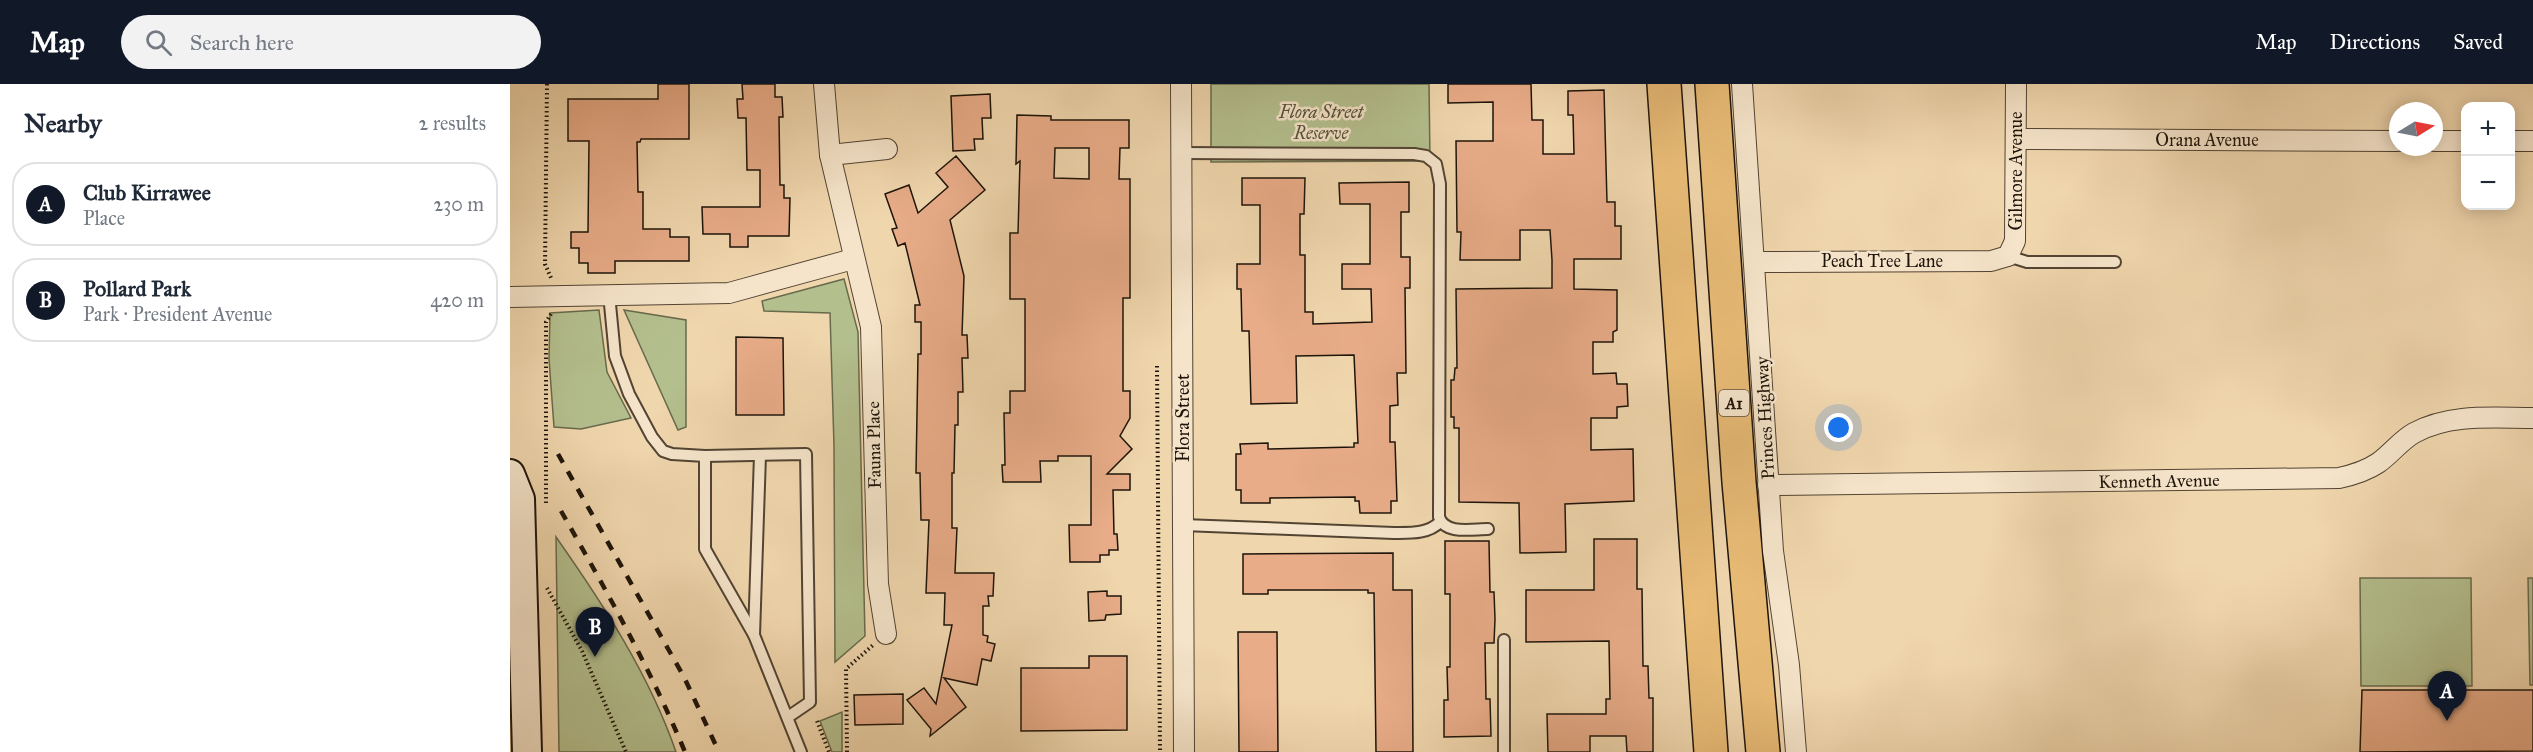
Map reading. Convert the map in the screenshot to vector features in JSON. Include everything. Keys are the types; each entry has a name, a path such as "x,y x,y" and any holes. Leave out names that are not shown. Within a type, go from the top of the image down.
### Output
{"highway":[{"path":"1664,84 1711,752"},
{"name":"Princes Highway","path":"1712,84 1739,482 1763,752"}],"main road":[{"path":"510,474 520,499 527,752"}],"street":[{"name":"Fauna Place","path":"824,84 830,155 871,327 878,584 886,634"},
{"name":"Flora Street","path":"1181,84 1184,752"},
{"name":"Princes Highway","path":"1742,84 1773,551 1790,665 1796,752"},
{"name":"Gilmore Avenue","path":"2008,256 2015,241 2016,84"},
{"name":"Orana Avenue","path":"2016,139 2389,141"},
{"path":"2443,141 2461,141"},
{"path":"2515,141 2533,141"},
{"path":"830,155 887,149"},
{"name":"Peach Tree Lane","path":"1755,262 1991,261 2008,256"},
{"path":"510,297 729,293 853,259"},
{"name":"Kenneth Avenue","path":"1768,485 2340,478 2362,472 2378,463 2413,434 2433,424 2466,419 2533,418"}],"lane":[{"path":"1181,153 1414,154 1426,156 1436,164 1440,184 1440,522"},
{"path":"2008,256 2027,262 2115,262"},
{"path":"609,294 615,356 620,374 652,437 663,451 672,454 705,456 806,454 810,702 788,717"},
{"path":"754,635 760,455"},
{"path":"705,456 705,549 754,635 801,752"},
{"path":"1183,525 1414,533 1431,529 1440,522"},
{"path":"1440,522 1451,529 1488,529"},
{"path":"1504,640 1504,752"}],"path":[{"path":"547,84 545,264 552,281"},
{"path":"546,508 548,474 546,322 553,311"},
{"name":"Flora Street","path":"1157,366 1160,752"},
{"path":"546,580 546,586 582,651 626,752"},
{"path":"847,752 846,669 886,634"},
{"path":"817,722 829,752"}],"green space":[{"name":"Flora Street Reserve","path":"1211,84 1429,84 1430,161 1211,162"},
{"path":"844,279 858,332 865,636 835,662 834,446 830,313 764,311 762,301"},
{"path":"599,310 607,372 631,418 581,429 554,427 549,359 550,313"},
{"path":"624,310 686,320 686,427 678,430"},
{"path":"556,537 591,588 639,667 676,752 559,752"},
{"path":"2360,578 2471,578 2472,686 2361,686"},
{"path":"2528,578 2533,578 2533,685 2530,685"},
{"path":"842,712 842,752 832,752 820,721"}],"building":[{"path":"658,84 689,84 689,139 641,139 637,142 638,192 643,192 643,229 670,229 670,237 689,237 689,261 615,261 615,273 588,273 588,263 579,263 579,248 571,248 571,232 588,232 589,141 568,141 568,99 658,99"},
{"path":"742,84 775,84 775,97 782,97 783,117 779,117 780,185 784,185 784,198 790,198 789,236 748,236 748,247 730,247 730,234 703,234 702,207 760,207 760,170 747,170 746,118 738,118 737,99 743,99"},
{"path":"1448,84 1531,84 1532,120 1543,120 1543,154 1574,154 1573,115 1568,115 1568,91 1604,90 1607,202 1615,202 1615,226 1621,226 1621,259 1574,259 1574,289 1617,290 1617,330 1613,332 1613,342 1593,342 1593,374 1616,373 1617,384 1627,384 1628,406 1617,407 1617,418 1591,418 1591,450 1633,449 1634,501 1565,504 1566,552 1520,553 1519,503 1459,502 1459,428 1454,428 1454,417 1451,417 1451,380 1454,380 1455,368 1457,368 1456,289 1552,288 1552,260 1550,230 1520,230 1520,260 1460,260 1461,232 1457,232 1456,141 1493,141 1493,102 1448,103"},
{"path":"990,94 991,118 982,118 983,139 974,139 975,150 953,151 951,96"},
{"path":"1017,115 1051,116 1051,120 1129,120 1129,148 1120,148 1119,179 1130,179 1130,298 1123,298 1123,391 1130,391 1130,418 1120,436 1132,449 1107,474 1130,474 1130,490 1113,490 1114,534 1117,534 1118,550 1109,550 1109,555 1100,555 1100,562 1070,562 1069,525 1091,525 1091,456 1058,456 1058,461 1040,461 1041,482 1003,482 1004,413 1010,413 1010,391 1025,391 1025,299 1010,299 1010,233 1018,233 1020,161 1016,164","holes":["1055,148 1089,148 1089,179 1054,178"]},
{"path":"956,156 985,190 950,220 964,276 962,335 967,335 968,358 962,358 963,392 958,392 958,425 955,425 954,473 952,473 952,528 957,528 955,573 994,573 993,596 988,596 989,606 983,606 983,635 988,636 987,642 995,644 991,661 982,659 977,685 944,678 966,707 930,736 931,729 907,700 924,688 936,704 952,625 944,625 945,593 926,593 929,520 921,520 920,473 916,473 918,354 921,354 921,322 915,322 915,305 920,305 905,243 898,246 892,229 897,228 885,194 909,185 918,213 948,187 936,173"},
{"path":"1242,178 1305,178 1304,214 1300,214 1300,255 1305,255 1305,312 1313,312 1313,324 1372,322 1371,289 1342,289 1342,264 1370,264 1370,204 1340,204 1339,183 1409,182 1409,212 1401,212 1401,257 1410,257 1410,288 1405,288 1406,373 1397,373 1398,405 1390,406 1390,442 1395,442 1397,501 1391,501 1391,513 1360,513 1359,501 1355,501 1355,497 1270,498 1270,503 1241,503 1241,490 1236,490 1236,454 1241,454 1240,444 1268,443 1268,449 1354,447 1354,443 1358,443 1354,355 1296,356 1297,403 1251,404 1249,331 1242,331 1241,289 1237,289 1237,264 1260,264 1260,205 1242,205"},
{"path":"736,337 783,338 784,415 736,415"},
{"path":"1594,539 1637,539 1637,589 1642,589 1643,666 1648,666 1649,698 1653,698 1653,752 1627,752 1626,736 1590,736 1590,752 1548,752 1547,714 1606,714 1606,699 1610,699 1609,641 1526,642 1526,590 1594,590"},
{"path":"1445,541 1489,541 1490,592 1494,592 1495,619 1494,643 1485,643 1486,699 1490,699 1491,736 1444,737 1444,700 1448,700 1447,667 1450,667 1450,594 1445,594"},
{"path":"1393,553 1393,590 1412,590 1413,752 1376,752 1374,593 1368,593 1368,590 1268,590 1268,594 1243,594 1243,554"},
{"path":"1107,591 1107,596 1121,596 1121,614 1106,615 1105,620 1089,621 1088,592"},
{"path":"1238,632 1277,632 1278,752 1239,752"},
{"path":"1089,656 1127,656 1127,730 1021,731 1021,668 1089,668"},
{"path":"2362,690 2533,690 2533,751 2360,752"},
{"path":"903,694 903,724 855,725 854,695"}],"railway":[{"path":"558,454 684,677 719,752"},
{"path":"561,511 642,660 685,752"}],"place":[{"name":"Pollard Park","path":"595,657"},
{"name":"Club Kirrawee","path":"2447,721"}]}
